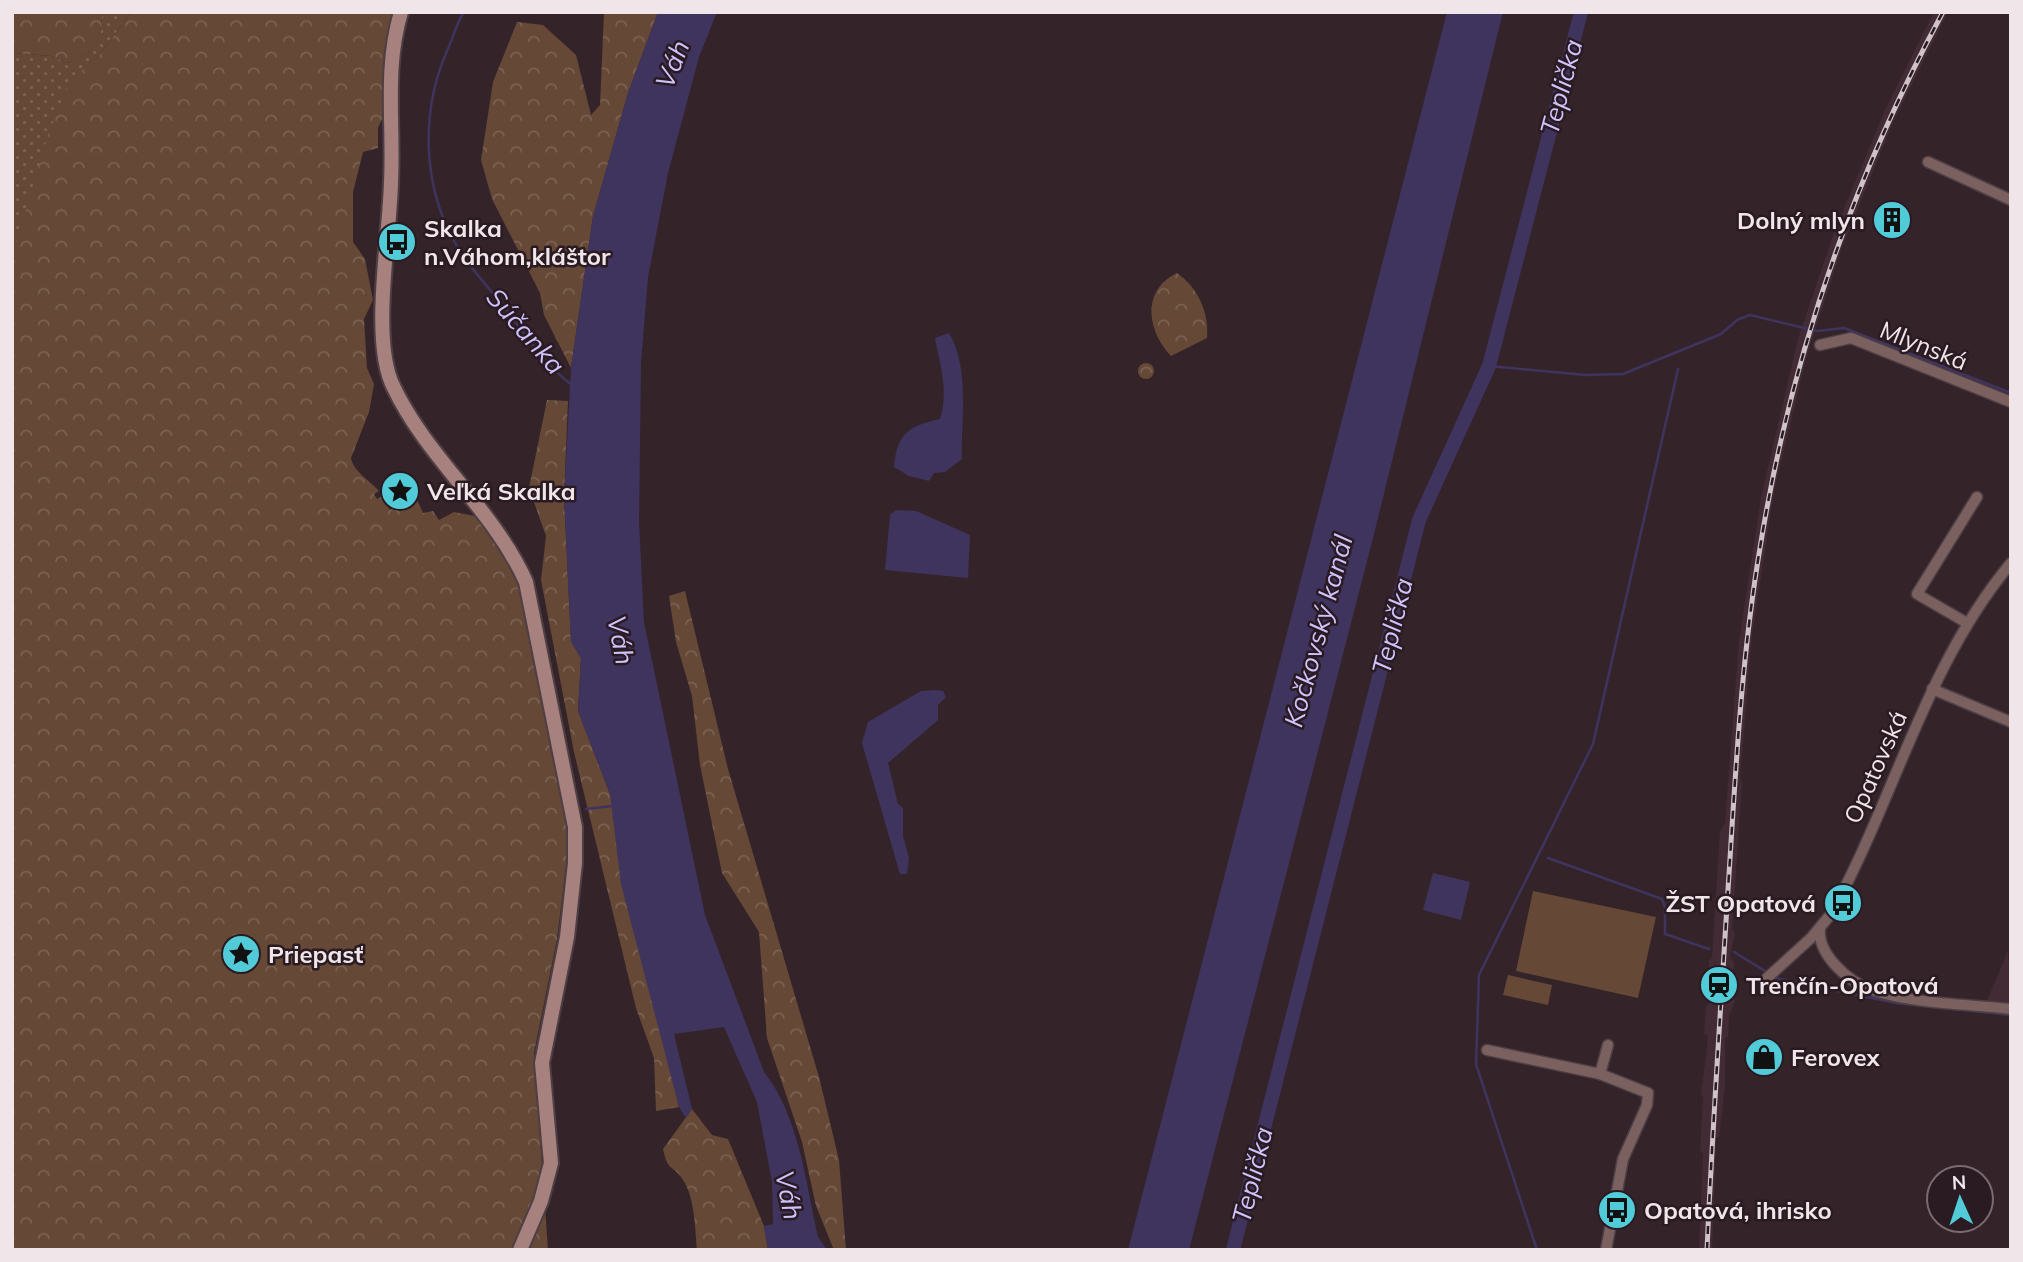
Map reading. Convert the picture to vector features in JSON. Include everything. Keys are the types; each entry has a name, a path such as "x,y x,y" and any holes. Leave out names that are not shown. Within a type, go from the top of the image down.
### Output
{"main road":[{"path":"401,12 390,78 392,156 383,331 386,367 406,411 509,548 526,582 575,827 575,863 567,937 542,1063 551,1163 541,1201 520,1250"}],"street":[{"path":"1928,162 2011,200"},
{"name":"Mlynská","path":"1820,345 1851,338 2011,402"},
{"path":"1967,623 1917,594 1976,497"},
{"name":"Opatovská","path":"1767,978 1820,928 1844,889 1932,690 1967,623 2011,563"},
{"path":"1932,690 2011,722"},
{"path":"1820,928 1819,939 1827,954 1847,975 1873,990 2011,1009"},
{"path":"1600,1074 1608,1045"},
{"path":"1487,1050 1600,1074 1645,1090 1648,1099 1623,1159 1606,1250"}],"shaded area":[{"path":"1934,12 1948,12 1894,120 1841,250 1806,359 1774,491 1752,635 1740,778 1742,783 1732,929 1735,933 1730,957 1734,962 1733,976 1738,977 1738,993 1732,993 1735,1002 1729,1015 1728,1037 1725,1037 1725,1087 1719,1137 1716,1137 1712,1250 1699,1250 1703,1154 1700,1151 1701,1094 1708,1035 1704,1034 1706,1007 1709,1004 1709,961 1712,958 1720,832 1725,823 1739,641 1761,498 1798,339 1835,230 1886,108"},
{"path":"2008,951 2011,1005 1986,1003"}],"green space":[{"path":"12,12 101,12 101,31 91,51 67,63 52,56 12,53"},
{"path":"101,12 131,12 100,54 69,83 12,257 12,53 52,56 67,63 76,60 90,51 99,38"},
{"path":"131,12 395,12 384,54 385,112 378,128 378,148 363,152 353,192 353,242 365,259 373,300 364,319 367,368 374,384 369,412 351,458 358,472 379,491 374,494 377,499 382,496 390,510 415,495 423,513 433,511 439,520 454,512 475,516 500,544 523,582 570,833 557,939 534,1053 548,1250 12,1250 12,257 48,135 69,82 100,54"},
{"path":"604,12 658,12 628,93 593,216 571,368 544,315 540,293 492,199 481,160 493,82 517,22 543,25 576,55 591,115 600,105"},
{"path":"1177,273 1191,286 1201,301 1207,338 1171,356 1157,335 1152,312 1153,300 1158,290 1165,280"},
{"path":"1146,363 1152,365 1152,377 1146,379 1140,377 1138,371 1140,365"},
{"path":"547,400 568,401 564,497 571,641 581,658 578,711 610,794 679,1107 656,1111 654,1058 636,1008 574,752 541,580 546,536 529,488"},
{"path":"685,591 728,769 819,1077 839,1160 846,1250 834,1250 816,1206 802,1142 767,1038 759,932 722,873 700,765 692,696 676,642 669,596"},
{"path":"1533,891 1656,917 1638,998 1516,971"},
{"path":"1508,975 1552,985 1548,1005 1503,995"},
{"path":"692,1109 712,1135 728,1139 764,1226 768,1250 697,1250 694,1214 687,1187 667,1162 663,1149"}],"water":[{"name":"Váh","path":"658,12 717,12 699,57 668,173 648,277 641,363 639,522 644,622 705,915 764,1072 786,1109 800,1151 818,1237 827,1250 768,1250 764,1226 773,1224 772,1182 757,1102 724,1027 674,1034 692,1109 686,1118 679,1107 621,884 610,794 578,711 581,658 571,642 564,497 571,368 593,216 628,93"},
{"name":"Kočkovský kanál","path":"1447,12 1503,12 1373,538 1189,1250 1128,1250"},
{"path":"949,333 956,347 962,378 962,459 945,472 934,473 929,481 909,476 894,467 898,446 906,433 940,419 944,389 935,338"},
{"path":"896,510 916,511 970,535 968,578 885,570 890,515"},
{"path":"921,691 943,691 946,697 938,705 938,720 888,763 898,804 903,808 903,836 909,858 907,874 900,874 862,743 868,722"},
{"path":"1433,873 1470,882 1461,920 1423,910"}],"waterway":[{"name":"Súčanka","path":"464,12 439,74 429,122 431,171 436,195 443,219 454,241 478,276 545,359 572,385"},
{"name":"Teplička","path":"1233,1250 1419,520 1489,366 1581,12"},
{"path":"1489,366 1586,375 1623,374 1721,334 1737,320 1750,315 1817,331 1844,328 2011,393"},
{"path":"1537,1250 1476,1064 1479,975 1593,744 1678,369"},
{"path":"586,809 613,806"},
{"path":"1548,858 1662,899 1665,907 1665,934 1709,949"},
{"path":"1734,952 1765,971"},
{"path":"1775,978 1896,1003 2011,1015"}],"railway":[{"path":"1707,1250 1739,726 1753,592 1773,478 1807,340 1853,206 1911,75 1943,12"}],"place":[{"name":"Dolný mlyn","path":"1892,220"},
{"name":"Skalka n.Váhom,kláštor","path":"397,242"},
{"name":"Veľká Skalka","path":"400,491"},
{"name":"ŽST Opatová","path":"1843,903"},
{"name":"Priepasť","path":"241,954"},
{"name":"Trenčín-Opatová","path":"1719,985"},
{"name":"Ferovex","path":"1764,1057"},
{"name":"Opatová, ihrisko","path":"1617,1210"}]}
